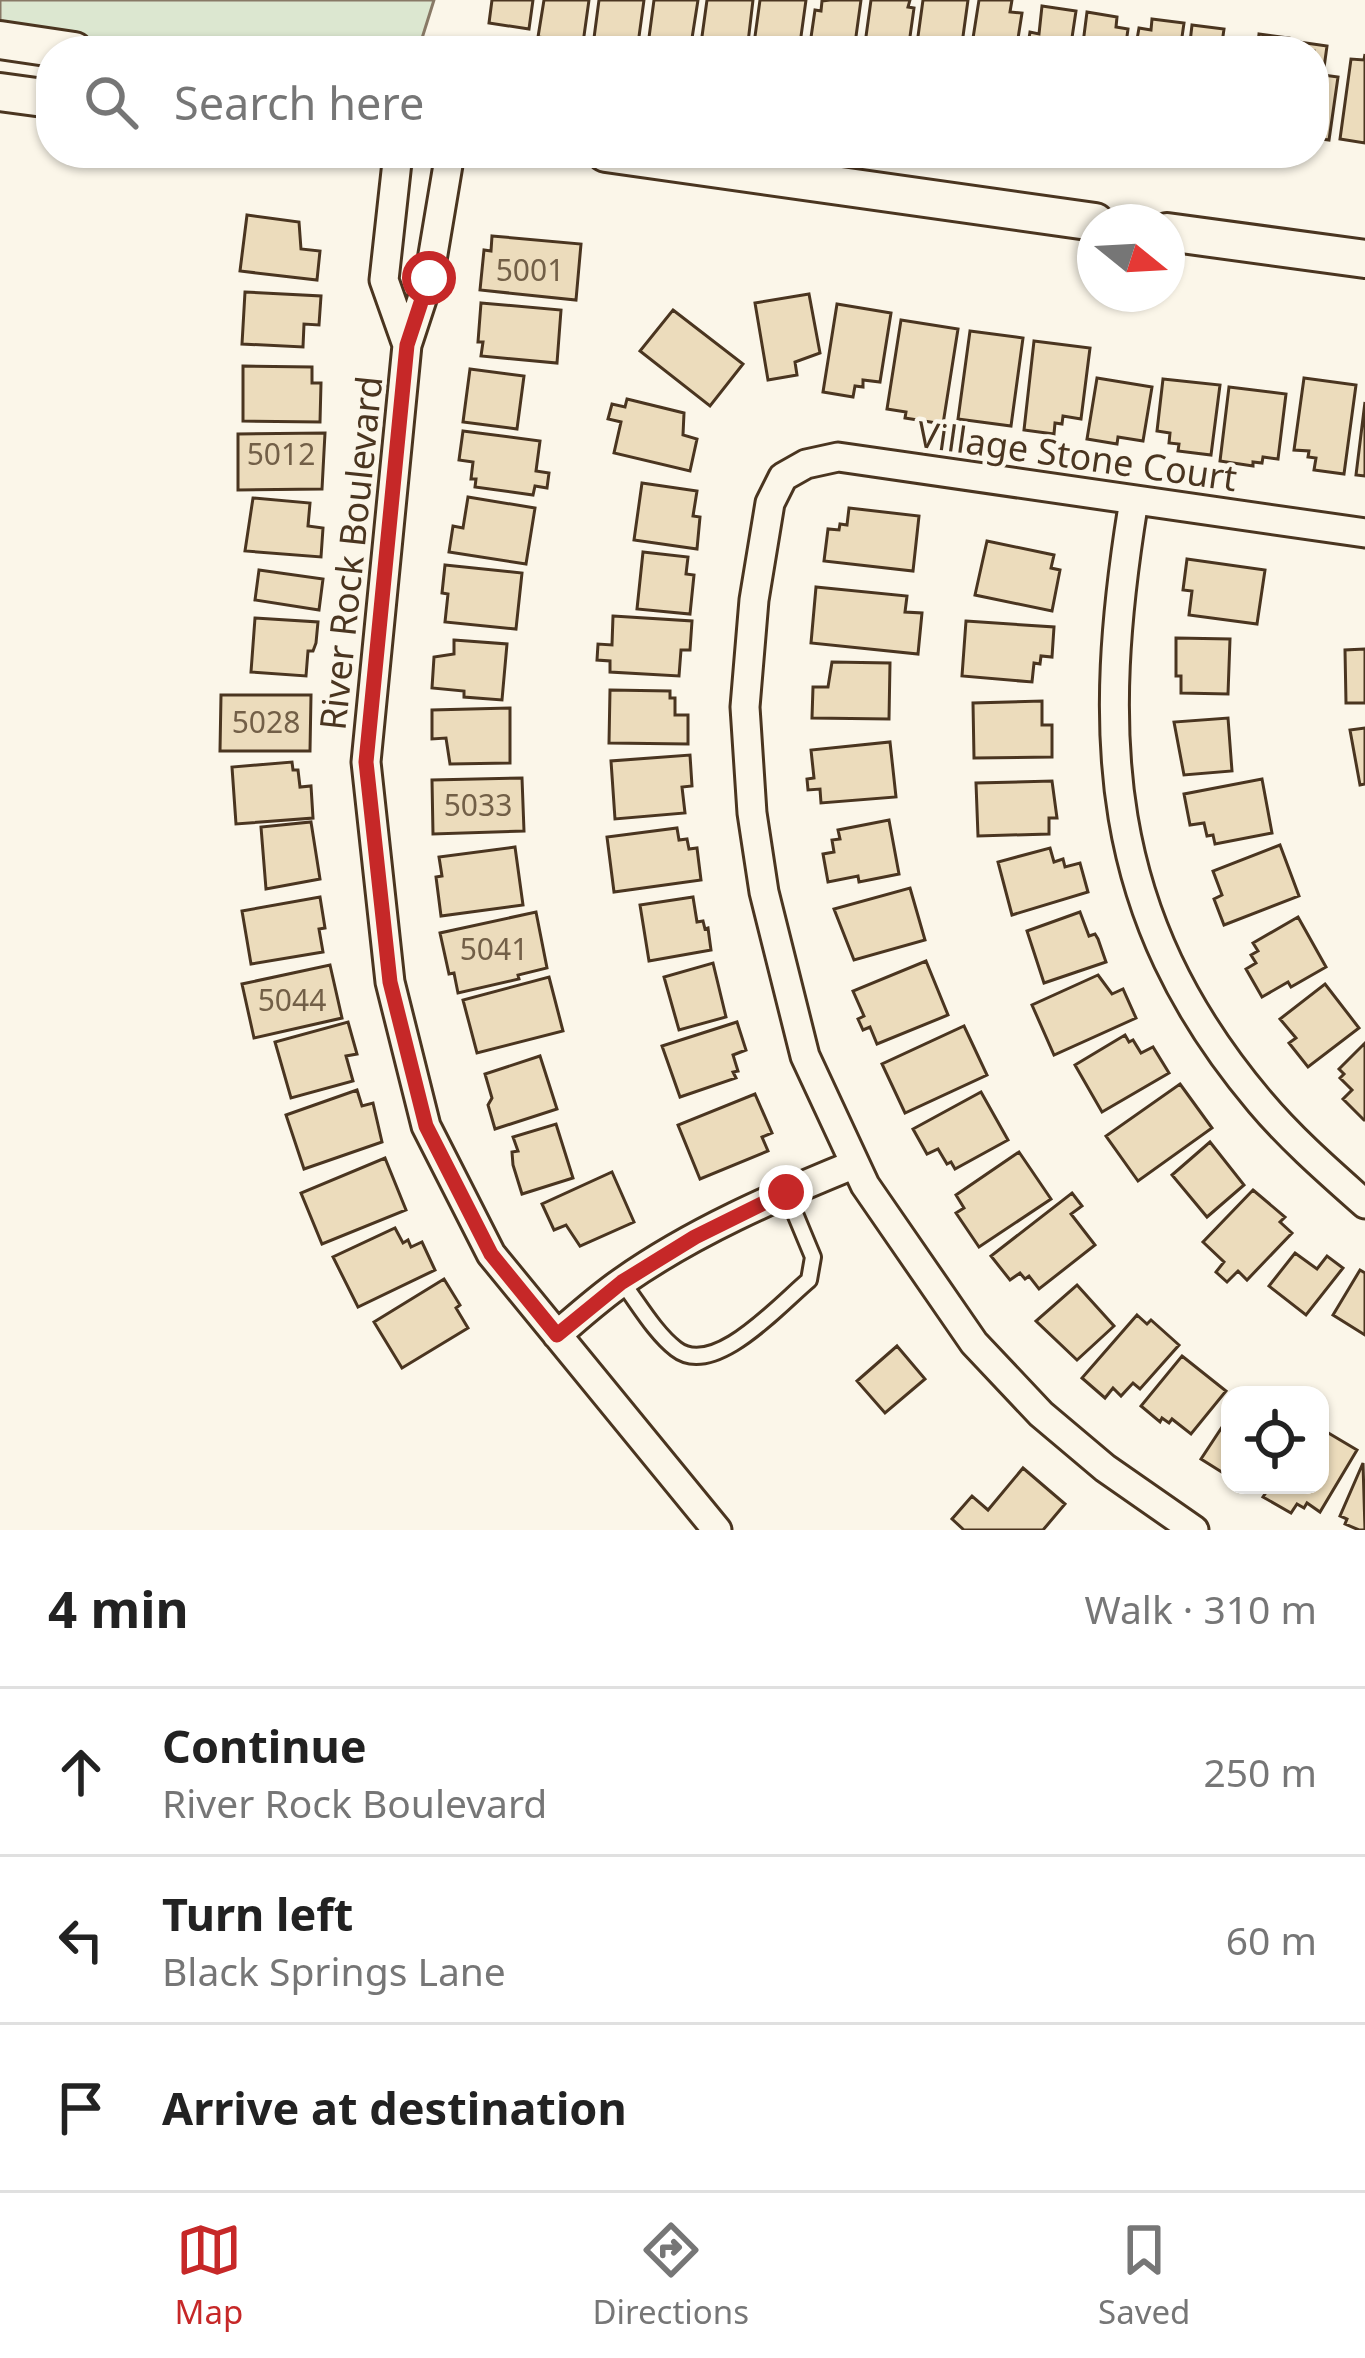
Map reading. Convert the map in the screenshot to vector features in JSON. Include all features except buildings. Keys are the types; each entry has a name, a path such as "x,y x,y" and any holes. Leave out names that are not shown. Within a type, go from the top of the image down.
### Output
{"street":[{"path":"0,40 36,45"},
{"path":"0,92 36,97"},
{"name":"River Rock Boulevard","path":"396,168 384,280 407,345"},
{"name":"River Rock Boulevard","path":"447,168 429,278 407,345 366,762 390,982 426,1126 491,1254 717,1530"},
{"path":"712,168 1077,219"},
{"path":"1185,234 1365,259"},
{"name":"Village Stone Court","path":"855,1164 806,1056 764,892 752,813 746,706 754,600 770,503 783,477 806,464 838,458 1365,533"},
{"path":"1134,500 1120,586 1113,744 1124,832 1142,903 1211,1039 1262,1105 1365,1204"},
{"path":"557,1335 622,1282 695,1237 855,1164 974,1343 1057,1428 1194,1530"}],"lane":[{"path":"622,1282 676,1350 692,1357 718,1355 809,1280 812,1257 786,1192"}],"green space":[{"path":"0,0 434,0 423,36 0,34"}],"route":[{"path":"429,278 407,345 366,762 390,982 426,1126 491,1254 557,1335 622,1282 695,1237 786,1192"}]}
